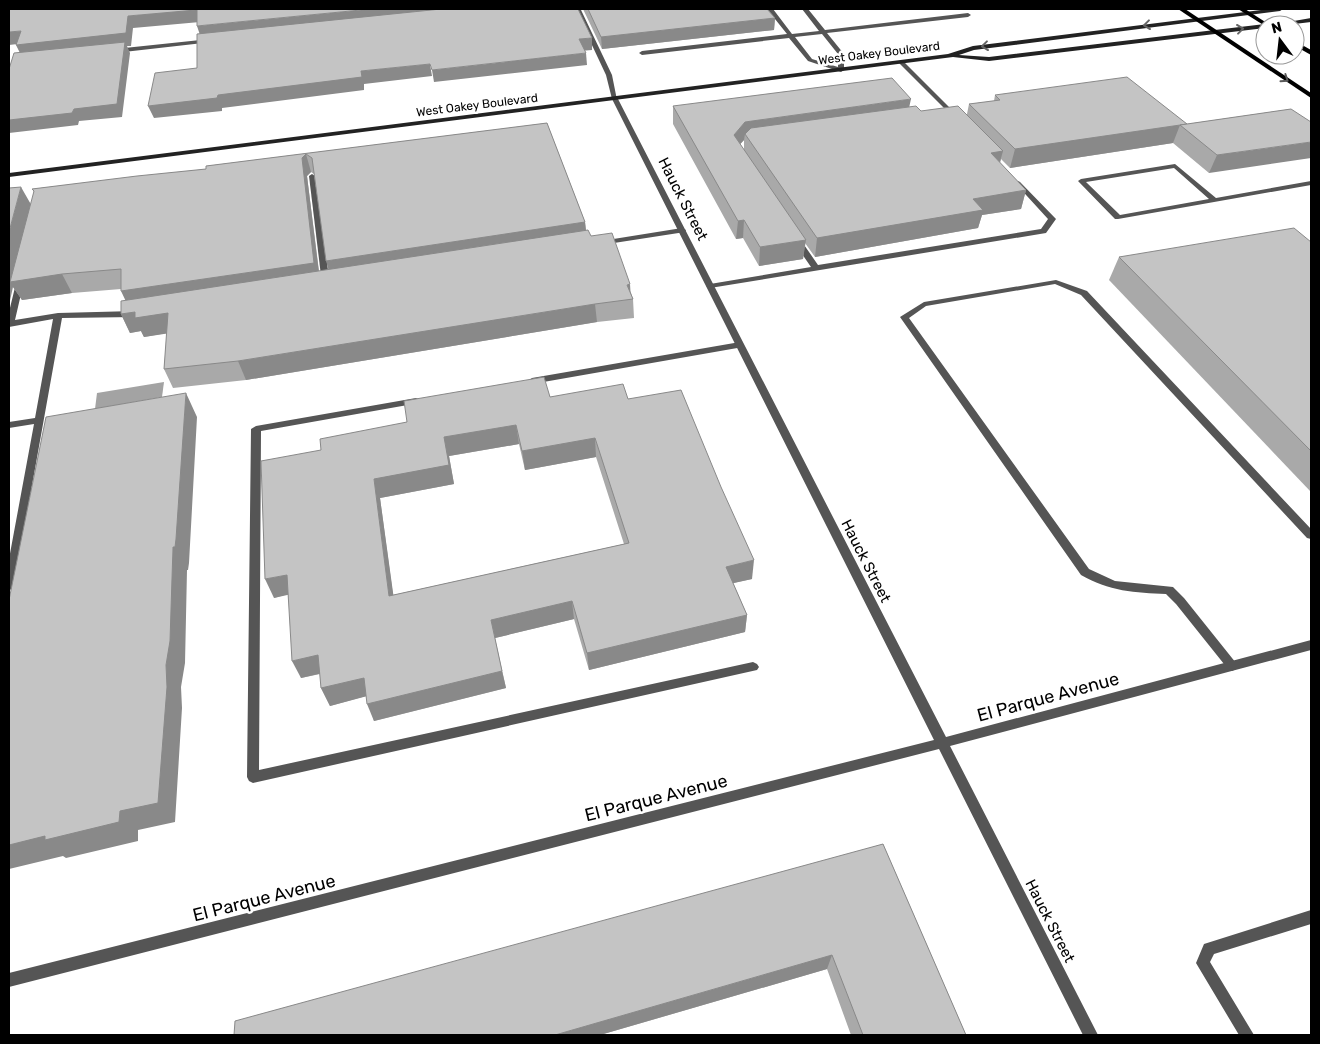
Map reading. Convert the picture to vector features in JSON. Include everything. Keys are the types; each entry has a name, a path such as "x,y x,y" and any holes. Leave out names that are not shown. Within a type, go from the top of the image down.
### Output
{"main road":[{"path":"1181,9 1311,96"},
{"name":"West Oakey Boulevard","path":"949,56 972,48 1244,11 1280,9"},
{"path":"1244,11 1255,18"},
{"name":"West Oakey Boulevard","path":"9,175 949,56 989,59 1255,27"}],"street":[{"name":"Hauck Street","path":"573,9 578,10 605,67 615,99 1091,1035"},
{"path":"770,9 810,60 841,70 841,54 805,9"},
{"path":"642,53 968,15"},
{"path":"106,52 214,41"},
{"path":"901,62 959,120"},
{"path":"944,115 953,114"},
{"path":"1215,200 1175,166 1081,181 1118,217 1215,200 1311,183"},
{"path":"312,176 326,285"},
{"path":"710,286 1043,231 1052,219 1014,179"},
{"path":"591,244 682,230"},
{"path":"795,237 816,268"},
{"path":"22,276 9,324 58,316 123,316 143,313"},
{"path":"1232,666 1169,590 1126,588 1099,582 1085,572 904,317 924,304 1056,282 1084,293 1311,535"},
{"path":"316,286 336,284"},
{"path":"9,586 58,316"},
{"path":"517,384 740,345"},
{"path":"430,399 256,429 253,777 753,667"},
{"path":"9,425 40,420"},
{"name":"El Parque Avenue","path":"9,980 942,743 1311,645"},
{"path":"1247,1035 1203,963 1209,949 1311,917"}],"shaded area":[{"path":"164,382 162,397 95,409 97,393"}],"building":[{"path":"9,9 196,10 128,16 126,33 16,45 21,31 9,32"},
{"path":"197,9 371,9 197,26"},
{"path":"441,9 578,9 592,38 579,39 586,53 432,70 430,64 361,71 362,77 218,95 217,98 148,106 155,73 197,68 197,34"},
{"path":"588,9 767,9 775,18 601,37"},
{"path":"125,42 117,104 74,109 72,113 9,120 9,69 14,53"},
{"path":"1127,77 1187,124 1015,149 969,104 1000,100 995,95"},
{"path":"892,78 911,99 745,122 734,135 806,240 760,247 744,220 738,221 673,106"},
{"path":"916,106 921,111 958,106 1003,151 991,153 1026,190 973,199 983,210 817,238 745,134 751,128"},
{"path":"1291,109 1311,122 1311,142 1217,155 1180,125"},
{"path":"547,123 585,222 326,261 312,158 306,154 302,158 314,263 121,291 121,269 62,274 10,282 34,191 32,189 206,169 206,166"},
{"path":"21,187 9,232 9,188"},
{"path":"1294,228 1311,242 1311,451 1119,257"},
{"path":"588,230 591,236 612,233 630,284 627,285 633,299 238,361 164,369 168,313 135,318 135,312 121,314 121,301"},
{"path":"544,377 550,397 623,384 628,399 681,390 721,487 754,560 726,567 747,615 587,653 572,601 491,620 502,671 367,704 364,678 321,688 318,655 292,661 287,575 265,579 261,461 321,450 320,439 407,422 404,401","holes":["516,425 522,451 595,438 629,543 389,596 374,479 449,465 444,437"]},
{"path":"186,393 176,539 175,547 173,547 170,641 166,665 167,687 158,803 120,811 119,822 45,840 45,836 9,845 9,600 46,417"},
{"path":"883,844 966,1035 863,1035 832,955 555,1035 234,1035 235,1021"}]}
